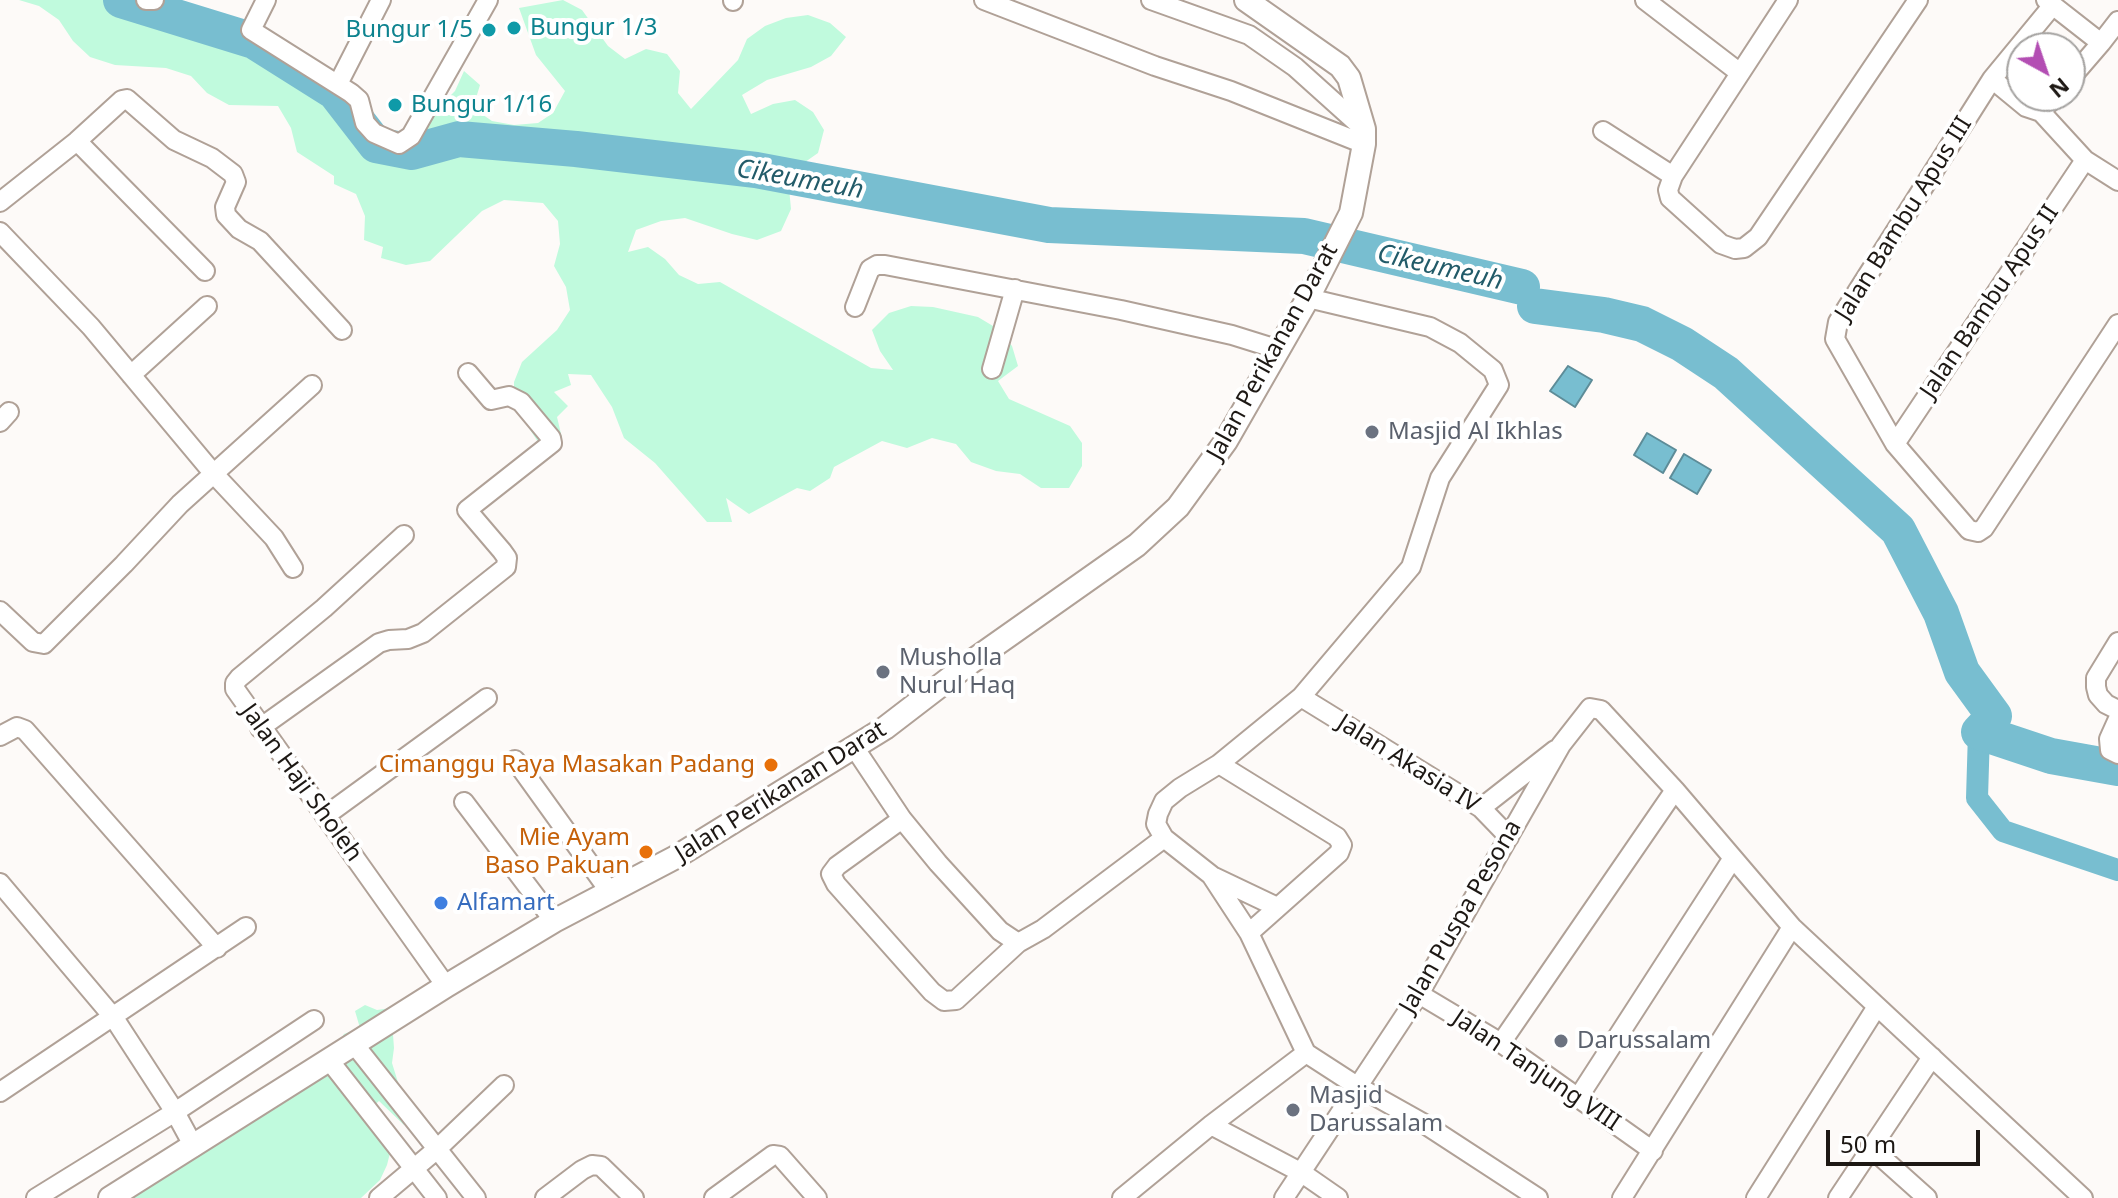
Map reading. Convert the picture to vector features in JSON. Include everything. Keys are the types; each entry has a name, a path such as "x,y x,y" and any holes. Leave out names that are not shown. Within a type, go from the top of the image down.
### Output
{"street":[{"path":"146,0 154,0"},
{"path":"266,0 251,30 359,100 365,123 374,133 399,144 411,136 488,0"},
{"path":"338,84 381,0"},
{"path":"984,0 1155,66 1364,137"},
{"path":"1151,0 1249,35 1295,67 1364,137"},
{"path":"1246,0 1340,66 1349,78 1364,137"},
{"path":"1645,0 1740,73"},
{"path":"1788,0 1673,176 1668,190 1670,198 1721,244 1735,249 1744,248 1758,237 1918,0"},
{"path":"2050,3 2101,43"},
{"name":"Jalan Bambu Apus III","path":"1895,444 1835,339 1835,330 1992,79 2050,3"},
{"path":"2086,60 2118,21"},
{"path":"1992,79 2006,91"},
{"path":"3,193 77,141 122,100 127,99 174,140 233,174 236,182 225,207 226,215 239,229 260,241 342,330"},
{"path":"2041,112 2085,160 2118,181"},
{"path":"1603,131 1673,176"},
{"name":"Jalan Perikanan Darat","path":"110,1198 446,986 554,921 676,857 904,716 983,654 1137,545 1178,507 1219,452 1280,350 1351,213 1364,137"},
{"path":"77,141 205,271"},
{"name":"Jalan Bambu Apus II","path":"1895,444 2085,160"},
{"path":"0,232 91,327 213,473 274,538 293,568"},
{"path":"855,307 870,269 877,265 1015,289 1232,335 1280,350"},
{"path":"992,369 1015,289"},
{"path":"1277,907 1211,875 1164,838 1156,824 1164,801 1219,764 1301,697 1411,567 1440,478 1458,445 1499,385 1493,370 1460,343 1430,327 1308,298"},
{"path":"131,375 207,306"},
{"path":"1895,444 1969,530 1978,532 1984,528 2118,324"},
{"path":"260,728 379,643 408,639 423,633 506,567 507,558 467,510 552,443 521,402 509,396 491,400 468,373"},
{"path":"0,611 33,642 44,644 213,473 312,385"},
{"name":"Jalan Haji Sholeh","path":"404,535 235,683 240,699 260,728 446,986"},
{"path":"2118,642 2096,678 2096,687 2106,704 2118,710"},
{"name":"Jalan Akasia IV","path":"1301,697 1481,808 1509,837"},
{"path":"325,816 487,698"},
{"name":"Jalan Puspa Pesona","path":"1284,1198 1419,994 1561,745 1590,708 1601,710 1675,790"},
{"path":"2118,719 2109,739 2110,750 2118,754"},
{"path":"0,736 17,727 25,730 217,948"},
{"name":"Jalan Puspa Pesona","path":"1481,808 1561,745"},
{"path":"854,747 902,819 938,863 1000,931 1018,943"},
{"path":"515,760 610,892"},
{"path":"1219,764 1337,837 1342,845 1339,853 1249,933"},
{"path":"1501,1043 1675,790 1792,927 2083,1198"},
{"path":"464,802 554,921"},
{"path":"902,819 837,866 831,874 836,884 932,992 944,1001 956,1000 1018,943 1043,929 1164,838"},
{"path":"1578,1098 1733,858"},
{"path":"1211,875 1249,933 1306,1053 1423,1123 1538,1198"},
{"path":"0,883 114,1018 194,1147"},
{"path":"4,1083 114,1018 246,927"},
{"path":"1622,1198 1792,927"},
{"name":"Jalan Tanjung VIII","path":"1419,994 1501,1043 1653,1151"},
{"path":"1756,1198 1876,1008"},
{"path":"36,1198 175,1112 314,1020"},
{"path":"354,1044 476,1198"},
{"path":"1122,1198 1306,1053"},
{"path":"1838,1198 1932,1057"},
{"path":"329,1060 437,1198"},
{"path":"379,1198 436,1150 504,1085"},
{"path":"1211,1125 1302,1173 1338,1198"},
{"path":"1870,1147 1927,1198"},
{"path":"714,1198 773,1155 780,1156 817,1198"},
{"path":"545,1198 592,1165 601,1166 634,1198"}],"green space":[{"path":"19,0 154,0 171,17 218,15 237,25 251,44 254,41 336,87 389,145 433,113 455,91 464,71 480,85 473,108 492,121 514,125 538,123 553,113 565,91 536,55 519,8 563,0 582,10 608,46 625,59 646,49 667,54 680,71 678,93 691,109 738,60 747,39 765,26 786,18 808,15 830,23 846,37 831,56 811,67 767,80 742,95 751,114 773,104 795,100 813,112 824,130 818,153 798,167 789,188 791,209 781,231 757,240 685,218 661,221 636,230 628,252 648,247 665,259 679,275 698,284 720,282 871,368 893,370 880,351 872,330 889,313 911,306 933,307 978,317 998,329 1012,346 1018,366 998,381 1009,399 1070,426 1082,443 1082,466 1069,488 1041,488 1020,474 996,471 971,462 956,444 932,438 907,448 882,441 834,467 830,478 810,491 797,488 749,514 726,498 732,522 707,522 655,463 624,438 612,407 591,375 568,374 571,385 554,392 568,406 557,417 562,438 540,445 514,405 514,382 522,362 557,330 570,310 566,287 554,266 560,244 558,221 543,203 504,200 482,211 430,261 406,265 381,258 383,247 364,240 365,216 356,194 334,184 334,176 297,152 291,128 278,106 229,105 207,93 191,76 166,68 115,65 90,57 73,41 59,20 39,6"},
{"path":"365,1005 377,1010 391,1008 392,1063 401,1092 404,1125 379,1101 368,1111 391,1149 380,1180 361,1198 123,1198 330,1056 344,1034 360,1028 355,1011"}],"water":[{"path":"1568,366 1592,380 1575,407 1550,391"},
{"path":"1647,433 1676,450 1663,473 1634,455"},
{"path":"1684,454 1711,470 1697,494 1670,478"}],"waterway":[{"name":"Cikeumeuh","path":"121,0 254,41 335,92 376,145 412,152 459,139 576,149 756,170 1049,225 1304,236 1522,287"},
{"name":"Cikeumeuh","path":"1535,306 1604,315 1642,324 1682,344 1726,373 1898,530 1941,613 1962,672 1994,716 1979,732 2051,756 2118,768"},
{"path":"1979,732 1977,798 2003,831 2118,870"}],"place":[{"name":"Bungur 1/3","path":"514,28"},
{"name":"Bungur 1/5","path":"489,30"},
{"name":"Bungur 1/16","path":"395,105"},
{"name":"Masjid Al Ikhlas","path":"1372,432"},
{"name":"Musholla Nurul Haq","path":"883,672"},
{"name":"Cimanggu Raya Masakan Padang","path":"771,765"},
{"name":"Mie Ayam Baso Pakuan","path":"646,852"},
{"name":"Alfamart","path":"441,903"},
{"name":"Darussalam","path":"1561,1041"},
{"name":"Masjid Darussalam","path":"1293,1110"}]}
